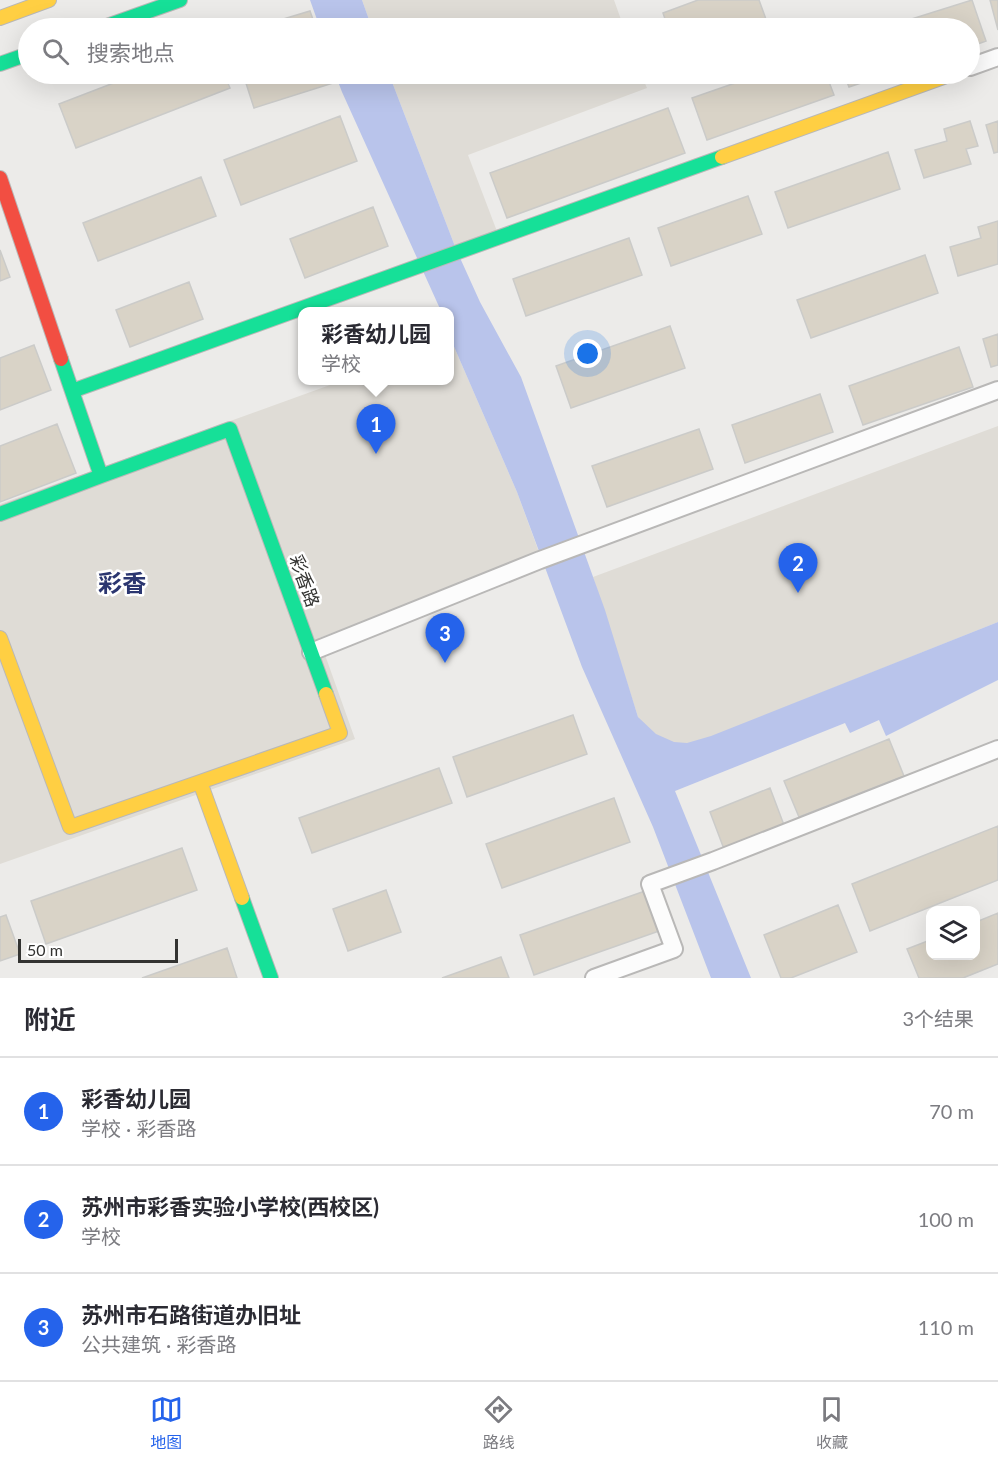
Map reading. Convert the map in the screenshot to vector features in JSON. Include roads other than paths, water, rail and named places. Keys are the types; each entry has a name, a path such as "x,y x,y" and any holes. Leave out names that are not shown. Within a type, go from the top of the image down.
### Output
{"street":[{"path":"0,18 49,0"},
{"path":"129,18 180,0"},
{"path":"980,63 998,57"},
{"path":"0,64 18,58"},
{"path":"302,307 924,84"},
{"path":"0,178 101,476"},
{"path":"72,391 298,309"},
{"path":"311,652 540,560 998,390"},
{"name":"彩香路","path":"0,514 230,429 340,733 70,827 0,638"},
{"path":"594,978 674,949 650,884 998,749"},
{"path":"200,782 271,978"}],"water":[{"path":"310,0 362,0 368,18 316,18"},
{"path":"339,84 393,84 456,249 480,302 521,377 605,610 638,717 656,734 674,742 687,743 711,736 998,622 998,680 886,736 879,720 850,733 845,723 675,791 751,978 711,978 653,827 582,667 517,492 454,347 454,307 439,307"}],"place":[{"name":"彩香幼儿园","path":"376,454"},
{"name":"苏州市彩香实验小学校(西校区)","path":"798,593"},
{"name":"苏州市石路街道办旧址","path":"445,663"}],"district":[{"name":"彩香","path":"122,584"}]}
